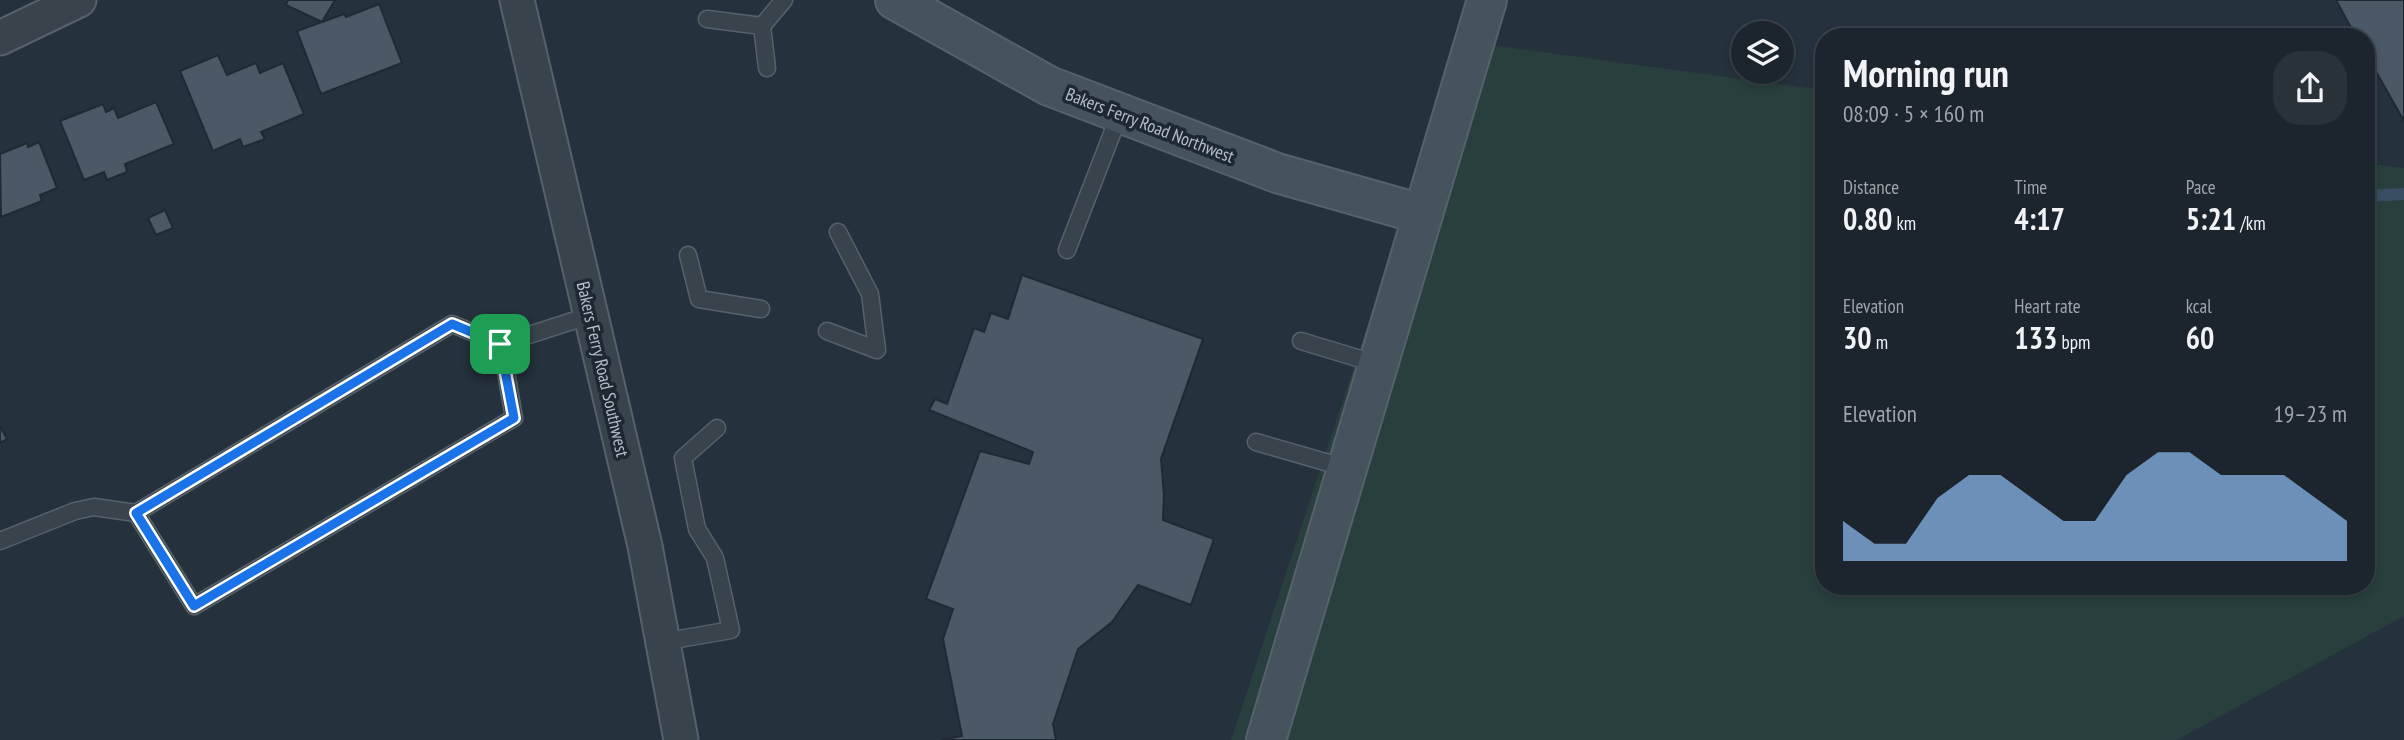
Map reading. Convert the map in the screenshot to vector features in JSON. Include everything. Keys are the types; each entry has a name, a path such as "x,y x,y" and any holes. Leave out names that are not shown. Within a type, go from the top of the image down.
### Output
{"main road":[{"name":"Bakers Ferry Road Northwest","path":"895,0 1049,86 1276,173 1421,215"},
{"path":"1266,740 1487,0"}],"street":[{"path":"0,38 79,0"},
{"name":"Bakers Ferry Road Southwest","path":"517,0 645,546 681,740"}],"lane":[{"path":"767,68 762,26 784,0"},
{"path":"707,19 762,26"},
{"path":"1067,250 1120,113"},
{"path":"827,331 877,350 870,294 838,232"},
{"path":"688,255 699,299 761,309"},
{"path":"0,541 75,511 94,507 136,513 452,324 500,344 591,315"},
{"path":"1301,341 1377,364"},
{"path":"136,513 194,606 514,418 500,344"},
{"path":"663,642 731,630 715,558 697,528 683,458 717,428"},
{"path":"1256,442 1346,468"}],"green space":[{"path":"1461,41 1731,78 1731,84 1779,84 1815,89 1815,595 2375,595 2375,164 2404,168 2404,616 2177,740 1231,740"}],"building":[{"path":"288,0 335,0 322,22 286,5"},
{"path":"2336,0 2404,0 2404,121 2375,70 2375,28 2351,28"},
{"path":"379,4 402,63 321,94 297,31"},
{"path":"218,55 227,75 256,63 260,73 283,63 304,114 261,132 265,139 243,147 240,139 213,151 180,71"},
{"path":"156,102 174,144 125,164 127,172 107,180 104,172 84,180 60,121 103,104 106,112 114,108 118,118"},
{"path":"39,142 57,188 40,195 42,201 1,217 0,154 27,143 28,147"},
{"path":"165,210 173,228 156,235 148,218"},
{"path":"1022,275 1203,339 1161,459 1163,520 1214,539 1191,605 1138,585 1112,622 1078,649 1053,724 1056,740 941,740 962,736 943,639 953,609 926,599 980,451 1029,464 1033,452 929,410 935,399 947,404 974,328 984,332 991,313 1008,319"},
{"path":"0,426 7,439 0,443"}],"waterway":[{"path":"2375,196 2404,194"}],"route":[{"path":"452,324 500,344 514,418 194,606 136,513 452,324"}]}
